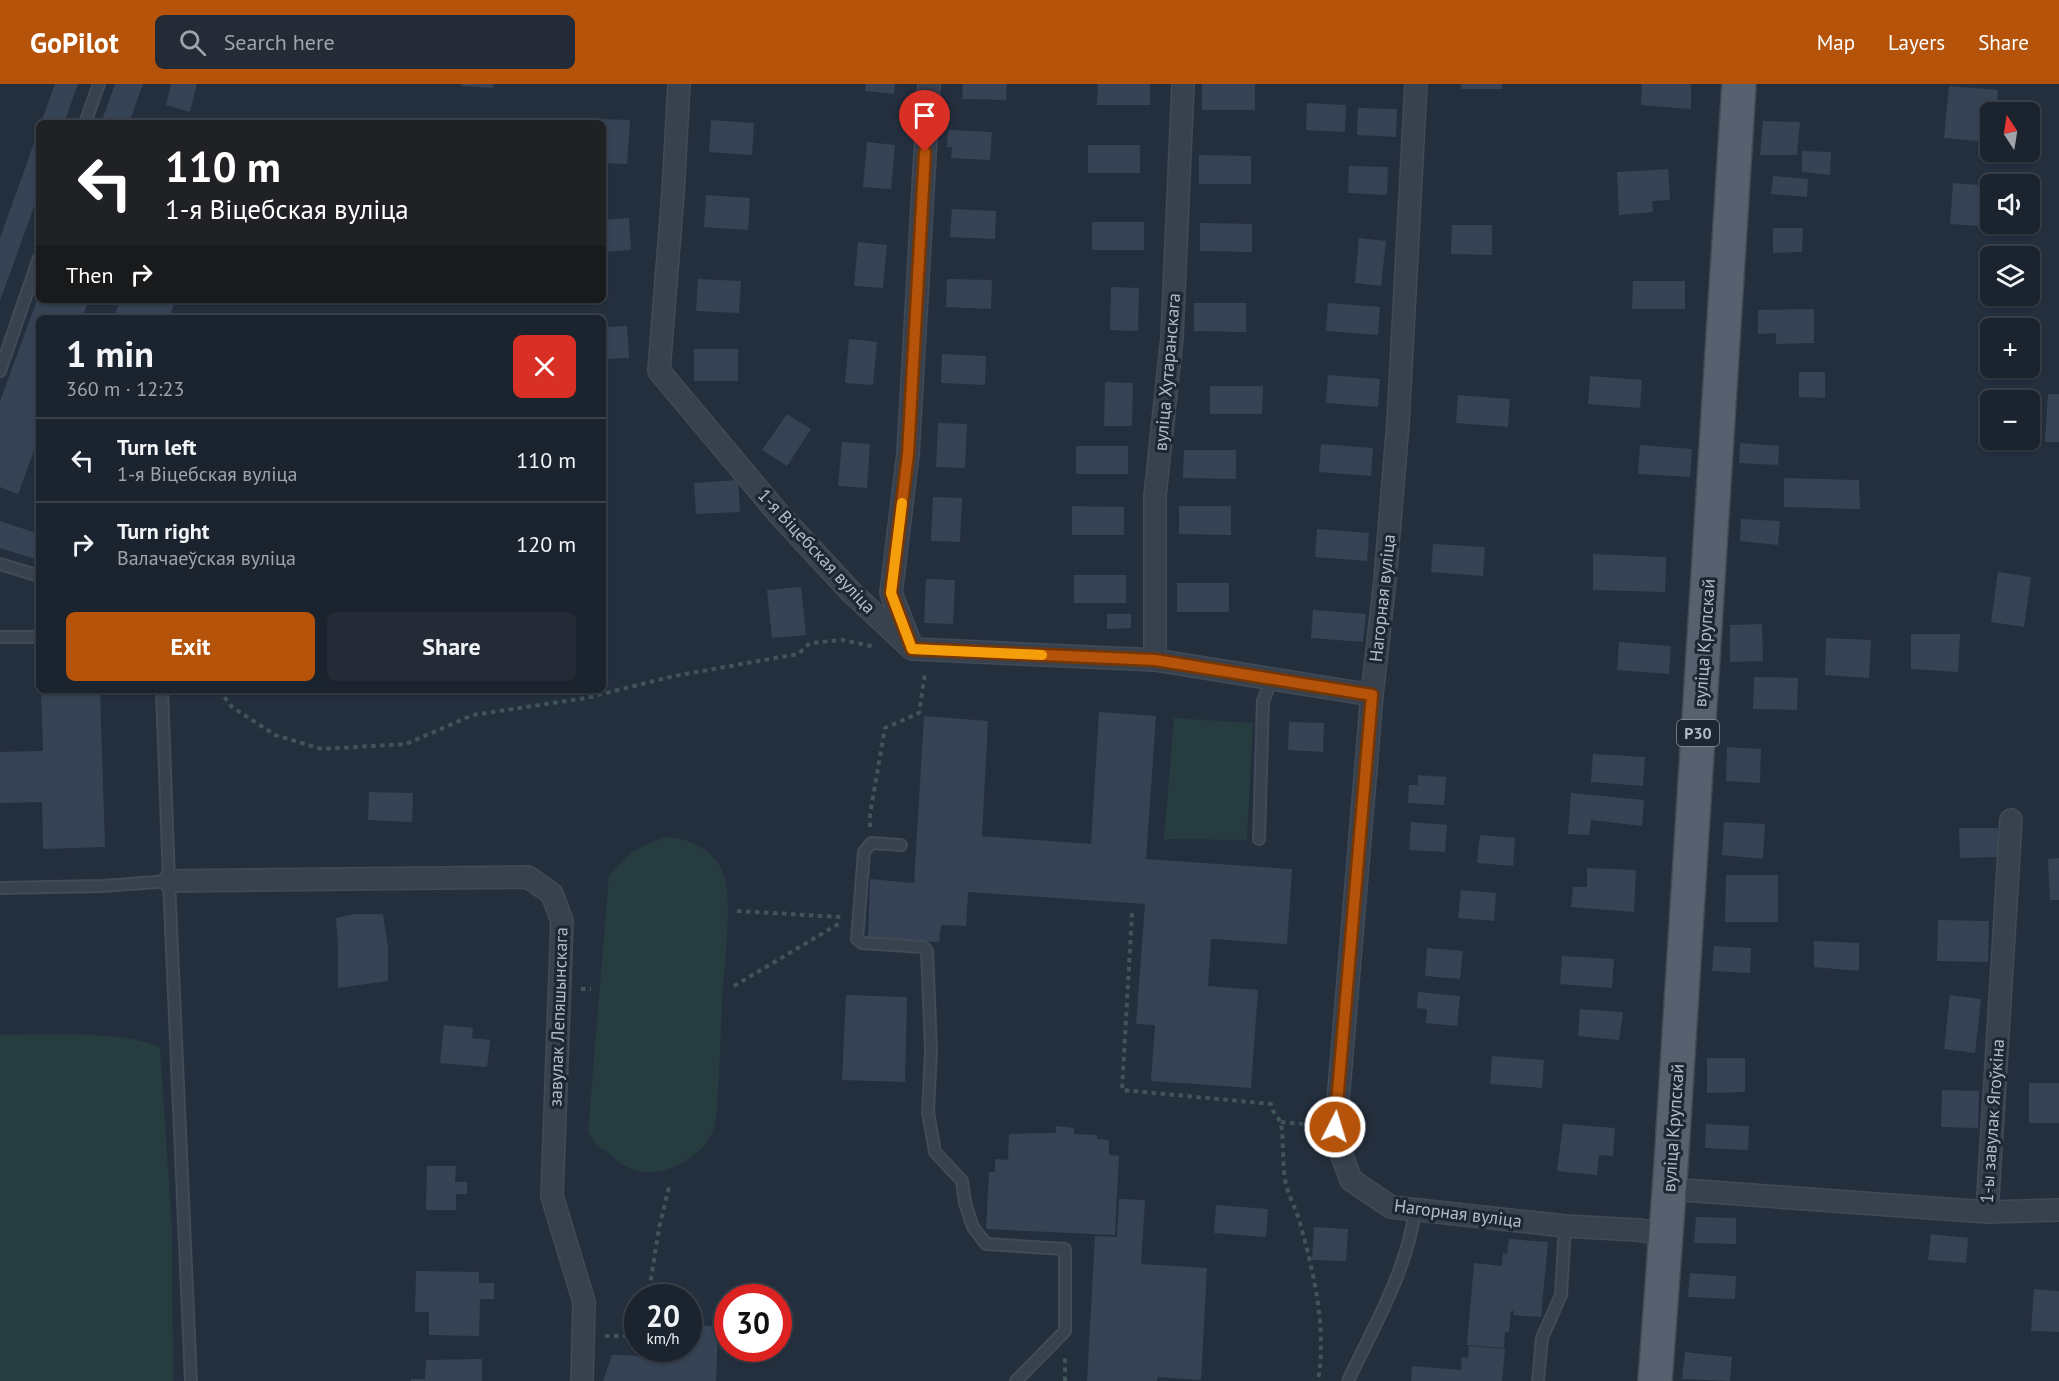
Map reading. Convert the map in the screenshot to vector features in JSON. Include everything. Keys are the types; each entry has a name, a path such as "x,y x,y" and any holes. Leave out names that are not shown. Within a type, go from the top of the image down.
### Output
{"main road":[{"name":"вуліца Крупскай","path":"1655,1381 1739,84"}],"street":[{"name":"1-я Віцебская вуліца","path":"679,84 659,371 778,513 851,592 912,649"},
{"path":"929,84 908,454 891,593 912,649 1155,660 1372,695"},
{"name":"вуліца Хутаранскага","path":"1155,660 1155,496 1172,337 1183,84"},
{"name":"Нагорная вуліца","path":"1416,84 1398,423 1385,580 1372,695 1335,1137 1351,1180 1391,1207 1565,1226 1666,1234"},
{"name":"1-ы завулак Ягоўкіна","path":"1669,1189 1987,1212 2011,820"},
{"name":"завулак Лепяшынскага","path":"169,881 528,877 552,894 562,921 552,1196 584,1302 582,1381"},
{"path":"1987,1212 2059,1210"}],"lane":[{"path":"86,120 99,84"},
{"path":"0,371 36,267"},
{"path":"0,564 36,575"},
{"path":"0,637 36,637"},
{"path":"1259,839 1263,701 1272,679"},
{"path":"162,693 191,1381"},
{"path":"902,845 871,843 864,852 857,939 862,943 923,947 927,951 931,1050 928,1112 935,1152 962,1181 965,1203 973,1227 986,1244 1065,1249 1065,1331 1016,1381"},
{"path":"0,888 103,886 169,881"},
{"path":"1348,1381 1399,1275 1412,1230 1415,1210"},
{"path":"1538,1381 1542,1338 1561,1295 1565,1226"}],"path":[{"path":"221,693 232,707 275,735 322,749 406,744 473,715 586,698 674,676 798,654 810,643 842,640 873,647 912,649 925,673 919,713 885,728 870,814 871,843"},
{"path":"734,986 848,918 737,911"},
{"path":"1132,913 1122,1090 1271,1104 1272,1111 1281,1122 1285,1181 1308,1250 1317,1299 1321,1362 1318,1381"},
{"path":"1281,1122 1335,1127"},
{"path":"650,1284 659,1228 670,1183"},
{"path":"583,1336 624,1336"}],"green space":[{"path":"1174,718 1253,723 1247,840 1164,839"},
{"path":"664,837 692,843 708,852 720,867 727,888 727,936 717,1107 714,1127 699,1150 673,1167 658,1172 642,1172 620,1163 597,1145 588,1132 609,875 633,851"},
{"path":"0,1035 105,1036 127,1038 160,1048 172,1229 173,1381 0,1381"}],"building":[{"path":"55,84 78,84 65,120 42,120"},
{"path":"115,84 143,84 130,120 102,120"},
{"path":"171,84 197,84 190,112 166,105"},
{"path":"461,84 493,84 493,88 461,86"},
{"path":"866,84 895,84 894,94 865,91"},
{"path":"963,84 1007,84 1006,100 962,99"},
{"path":"1098,84 1150,84 1150,105 1097,105"},
{"path":"1202,84 1255,84 1255,110 1202,110"},
{"path":"1461,84 1502,84 1502,89 1461,89"},
{"path":"1642,84 1691,84 1691,109 1641,105"},
{"path":"1949,86 1998,90 1997,102 1980,102 1980,141 1944,138"},
{"path":"1307,103 1346,105 1345,132 1306,130"},
{"path":"1358,108 1397,109 1396,137 1357,135"},
{"path":"598,119 630,120 627,164 606,163 606,120"},
{"path":"711,120 754,123 752,155 709,152"},
{"path":"1763,121 1800,122 1797,155 1760,155"},
{"path":"948,130 992,132 990,160 951,158 952,147 947,147"},
{"path":"36,137 36,201 0,301 0,238"},
{"path":"867,142 895,145 891,189 863,187"},
{"path":"1088,145 1140,145 1140,173 1088,173"},
{"path":"1802,151 1831,152 1830,175 1802,172"},
{"path":"1199,155 1251,156 1251,184 1199,184"},
{"path":"1349,166 1388,167 1387,195 1348,193"},
{"path":"1668,169 1670,200 1652,201 1653,212 1619,215 1617,172"},
{"path":"1773,176 1808,179 1807,197 1771,194"},
{"path":"1953,183 1980,185 1980,226 1950,224"},
{"path":"706,195 750,198 748,230 704,227"},
{"path":"952,209 996,211 995,239 950,237"},
{"path":"629,218 631,250 606,252 606,220"},
{"path":"1092,222 1144,222 1144,250 1092,250"},
{"path":"1200,223 1252,224 1252,252 1200,251"},
{"path":"1452,225 1492,225 1492,255 1451,254"},
{"path":"1773,228 1803,228 1802,252 1773,253"},
{"path":"1359,238 1386,241 1381,286 1355,283"},
{"path":"858,242 887,245 883,288 854,286"},
{"path":"698,279 741,281 739,313 696,311"},
{"path":"947,279 992,280 991,309 946,307"},
{"path":"1633,281 1685,281 1685,309 1632,309"},
{"path":"1111,287 1139,288 1138,331 1110,330"},
{"path":"36,303 88,303 83,315 36,315 36,445 18,494 0,487 0,401"},
{"path":"119,303 174,304 170,315 115,315"},
{"path":"1194,303 1246,303 1246,332 1194,331"},
{"path":"1328,303 1380,307 1378,335 1326,331"},
{"path":"1814,309 1814,343 1776,344 1776,333 1758,334 1758,310"},
{"path":"627,326 629,358 606,359 606,327"},
{"path":"849,339 877,342 873,385 845,383"},
{"path":"694,349 738,349 738,381 694,381"},
{"path":"942,354 986,356 985,385 941,383"},
{"path":"1799,372 1825,372 1825,398 1799,397"},
{"path":"1328,375 1380,379 1378,407 1326,403"},
{"path":"1590,376 1642,380 1640,408 1588,404"},
{"path":"1105,382 1133,383 1132,426 1104,426"},
{"path":"1210,386 1263,386 1262,414 1210,414"},
{"path":"2048,394 2059,394 2059,442 2045,442"},
{"path":"1458,395 1510,399 1508,427 1456,423"},
{"path":"787,414 811,429 787,466 762,450"},
{"path":"938,423 967,424 965,468 936,467"},
{"path":"842,442 870,444 867,488 838,486"},
{"path":"1740,443 1779,446 1778,465 1739,463"},
{"path":"1321,444 1373,448 1371,476 1319,472"},
{"path":"1640,445 1692,449 1690,477 1638,474"},
{"path":"1076,446 1128,446 1128,474 1076,474"},
{"path":"1184,450 1236,450 1236,479 1183,478"},
{"path":"1784,478 1859,480 1860,509 1784,507"},
{"path":"738,480 740,512 696,514 694,483"},
{"path":"933,497 962,498 960,542 931,541"},
{"path":"1072,506 1124,507 1124,535 1072,535"},
{"path":"1179,506 1231,506 1231,535 1179,534"},
{"path":"1741,519 1780,521 1778,545 1740,541"},
{"path":"0,521 36,533 36,559 0,548"},
{"path":"1317,529 1369,533 1367,561 1315,557"},
{"path":"1433,544 1485,547 1483,576 1431,572"},
{"path":"1593,554 1666,557 1665,592 1593,590"},
{"path":"1998,572 2031,577 2024,627 1991,622"},
{"path":"1074,575 1126,575 1126,603 1074,603"},
{"path":"926,579 955,580 953,624 924,623"},
{"path":"1177,583 1229,583 1229,612 1177,612"},
{"path":"801,587 806,635 772,638 767,590"},
{"path":"1313,610 1366,614 1363,642 1311,638"},
{"path":"1107,614 1131,614 1131,628 1107,629"},
{"path":"1762,624 1763,661 1730,662 1730,625"},
{"path":"1911,634 1960,634 1958,672 1911,669"},
{"path":"1826,638 1871,640 1869,678 1825,675"},
{"path":"1619,642 1671,646 1669,674 1617,670"},
{"path":"1754,677 1798,678 1797,710 1753,709"},
{"path":"41,693 100,693 105,847 43,849 42,802 0,803 0,752 43,751"},
{"path":"1099,712 1156,716 1146,859 1292,869 1287,944 1211,939 1208,986 1258,990 1251,1088 1151,1081 1155,1025 1136,1024 1145,904 968,892 966,926 941,925 939,942 868,940 870,879 914,883 924,716 988,721 982,836 1091,844"},
{"path":"1289,722 1324,723 1323,752 1288,750"},
{"path":"1727,747 1761,749 1760,783 1726,781"},
{"path":"1593,754 1645,757 1643,786 1591,782"},
{"path":"1418,775 1446,777 1444,805 1408,803 1409,785 1418,785"},
{"path":"369,792 413,793 412,822 368,820"},
{"path":"1571,793 1644,800 1642,826 1591,820 1589,835 1568,834"},
{"path":"1411,822 1447,825 1445,852 1409,850"},
{"path":"1724,822 1765,824 1763,859 1722,855"},
{"path":"1959,828 1998,828 1999,857 1960,858"},
{"path":"1480,835 1515,838 1513,866 1477,863"},
{"path":"2059,858 2059,900 2050,900 2048,859"},
{"path":"1587,868 1636,870 1634,912 1571,907 1573,887 1587,887"},
{"path":"1726,875 1778,875 1778,922 1725,922"},
{"path":"1461,890 1496,893 1494,921 1458,918"},
{"path":"355,914 383,914 388,947 388,981 338,988 336,918"},
{"path":"1938,920 1989,921 1988,962 1937,961"},
{"path":"1814,941 1859,943 1859,971 1814,967"},
{"path":"1714,946 1751,948 1750,973 1712,971"},
{"path":"1427,948 1463,951 1460,979 1425,976"},
{"path":"1562,956 1614,959 1612,988 1560,984"},
{"path":"1418,992 1460,996 1457,1026 1426,1023 1427,1009 1417,1008"},
{"path":"846,995 907,997 905,1082 842,1080"},
{"path":"1950,995 1981,999 1975,1053 1944,1049"},
{"path":"1580,1009 1623,1012 1619,1040 1578,1036"},
{"path":"444,1025 473,1028 472,1038 490,1040 487,1067 440,1063"},
{"path":"1492,1056 1544,1060 1542,1088 1490,1084"},
{"path":"1707,1058 1745,1058 1745,1092 1707,1093"},
{"path":"2029,1083 2059,1083 2059,1123 2029,1123"},
{"path":"1942,1090 1979,1091 1978,1128 1941,1127"},
{"path":"1563,1124 1615,1128 1613,1156 1599,1155 1597,1175 1557,1171"},
{"path":"1706,1124 1749,1126 1748,1150 1705,1148"},
{"path":"1056,1126 1074,1128 1074,1134 1097,1135 1097,1139 1109,1140 1109,1155 1119,1156 1115,1235 986,1229 989,1172 995,1172 995,1159 1008,1160 1009,1134 1056,1133"},
{"path":"427,1166 456,1166 455,1182 467,1182 467,1194 456,1194 456,1210 426,1210"},
{"path":"1119,1199 1145,1200 1141,1264 1207,1268 1201,1380 1158,1377 1157,1381 1087,1381 1095,1236 1117,1237"},
{"path":"1216,1205 1268,1209 1266,1237 1214,1233"},
{"path":"1696,1217 1736,1218 1736,1244 1694,1243"},
{"path":"1314,1227 1348,1229 1346,1261 1312,1260"},
{"path":"1931,1234 1968,1238 1966,1263 1928,1260"},
{"path":"1509,1239 1548,1242 1541,1317 1513,1315 1514,1311 1511,1311 1509,1332 1505,1332 1504,1348 1467,1345 1474,1263 1502,1266 1503,1253 1507,1254"},
{"path":"416,1271 479,1272 479,1283 494,1283 494,1299 480,1299 479,1336 429,1335 429,1312 415,1312"},
{"path":"1690,1273 1736,1276 1735,1299 1688,1297"},
{"path":"2034,1289 2059,1291 2059,1332 2031,1331"},
{"path":"702,1325 714,1326 716,1381 603,1381 612,1355 624,1355 624,1362 702,1362"},
{"path":"1469,1346 1505,1349 1502,1381 1411,1381 1412,1366 1461,1370 1462,1357 1468,1358"},
{"path":"1685,1352 1732,1357 1730,1381 1682,1379"},
{"path":"482,1359 482,1381 411,1381 411,1379 425,1379 426,1360"}],"slow traffic":[{"path":"902,503 891,593 912,649 1042,655"}],"route":[{"path":"925,152 908,454 891,593 912,649 1155,660 1372,695 1335,1127"}]}
